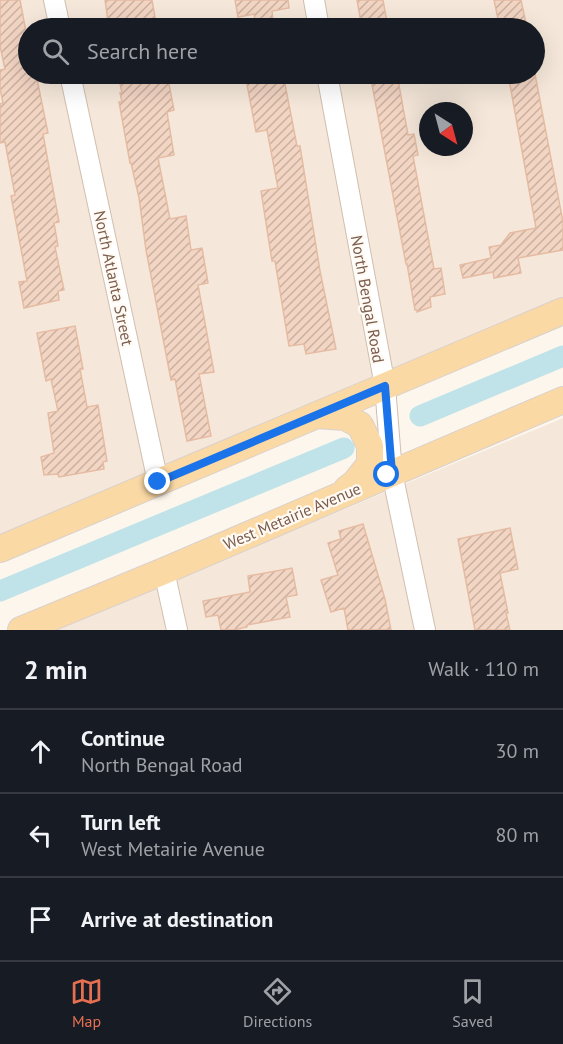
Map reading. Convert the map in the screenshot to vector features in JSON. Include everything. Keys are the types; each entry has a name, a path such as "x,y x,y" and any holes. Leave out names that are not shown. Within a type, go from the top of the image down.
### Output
{"main road":[{"path":"0,549 563,311"},
{"name":"West Metairie Avenue","path":"21,630 563,399"},
{"path":"316,415 345,417 360,425 370,446 370,464 355,483 332,499"}],"street":[{"path":"54,0 58,18"},
{"path":"314,0 317,18"},
{"name":"North Atlanta Street","path":"72,84 158,482"},
{"name":"North Bengal Road","path":"329,84 385,386 392,473 425,630"},
{"path":"164,571 177,630"}],"shaded area":[{"path":"0,0 563,0 563,300 0,536"},
{"path":"563,418 563,630 55,630"}],"building":[{"path":"0,0 20,0 23,18 18,18 18,84 38,84 48,133 43,134 59,222 54,223 58,246 55,247 64,290 58,291 59,300 24,308 19,282 27,281 11,196 15,195 5,142 0,143 0,104 3,103 0,70 5,69 0,46"},
{"path":"105,0 152,0 155,18 108,18"},
{"path":"235,0 288,0 289,8 272,11 273,18 255,18 254,14 238,17"},
{"path":"357,0 383,0 386,18 360,18"},
{"path":"494,0 521,0 525,18 498,18"},
{"path":"120,84 169,84 174,110 167,112 174,155 158,158 170,219 186,216 191,250 202,248 208,283 198,285 214,372 199,374 211,436 187,441 175,379 171,380 146,250 139,198 119,102 122,102 120,93 122,93"},
{"path":"247,84 285,84 297,146 300,146 320,271 336,349 306,354 304,344 289,346 261,191 278,188 267,130 256,132"},
{"path":"372,84 399,84 408,135 414,134 418,155 413,156 434,269 441,268 445,294 430,297 431,307 417,312 415,310"},
{"path":"510,84 537,84 563,222 563,250 518,258 521,273 494,278 493,272 463,278 460,265 491,258 489,247 501,245 510,233 536,228"},
{"path":"75,326 87,407 98,405 107,461 103,462 104,469 59,477 58,474 44,475 41,457 54,453 48,413 58,411 51,379 46,381 37,333"},
{"path":"363,524 385,599 391,630 348,630 344,608 331,612 321,580 338,575 328,543 341,539 339,531"},
{"path":"510,528 518,569 500,573 510,630 475,630 458,539"},
{"path":"292,568 297,595 286,597 290,617 247,625 247,627 234,630 221,630 218,615 206,617 203,601 250,592 248,576"}],"waterway":[{"path":"420,416 563,356"},
{"path":"0,591 344,448"}],"route":[{"path":"158,482 385,386 392,473 387,475"}]}
